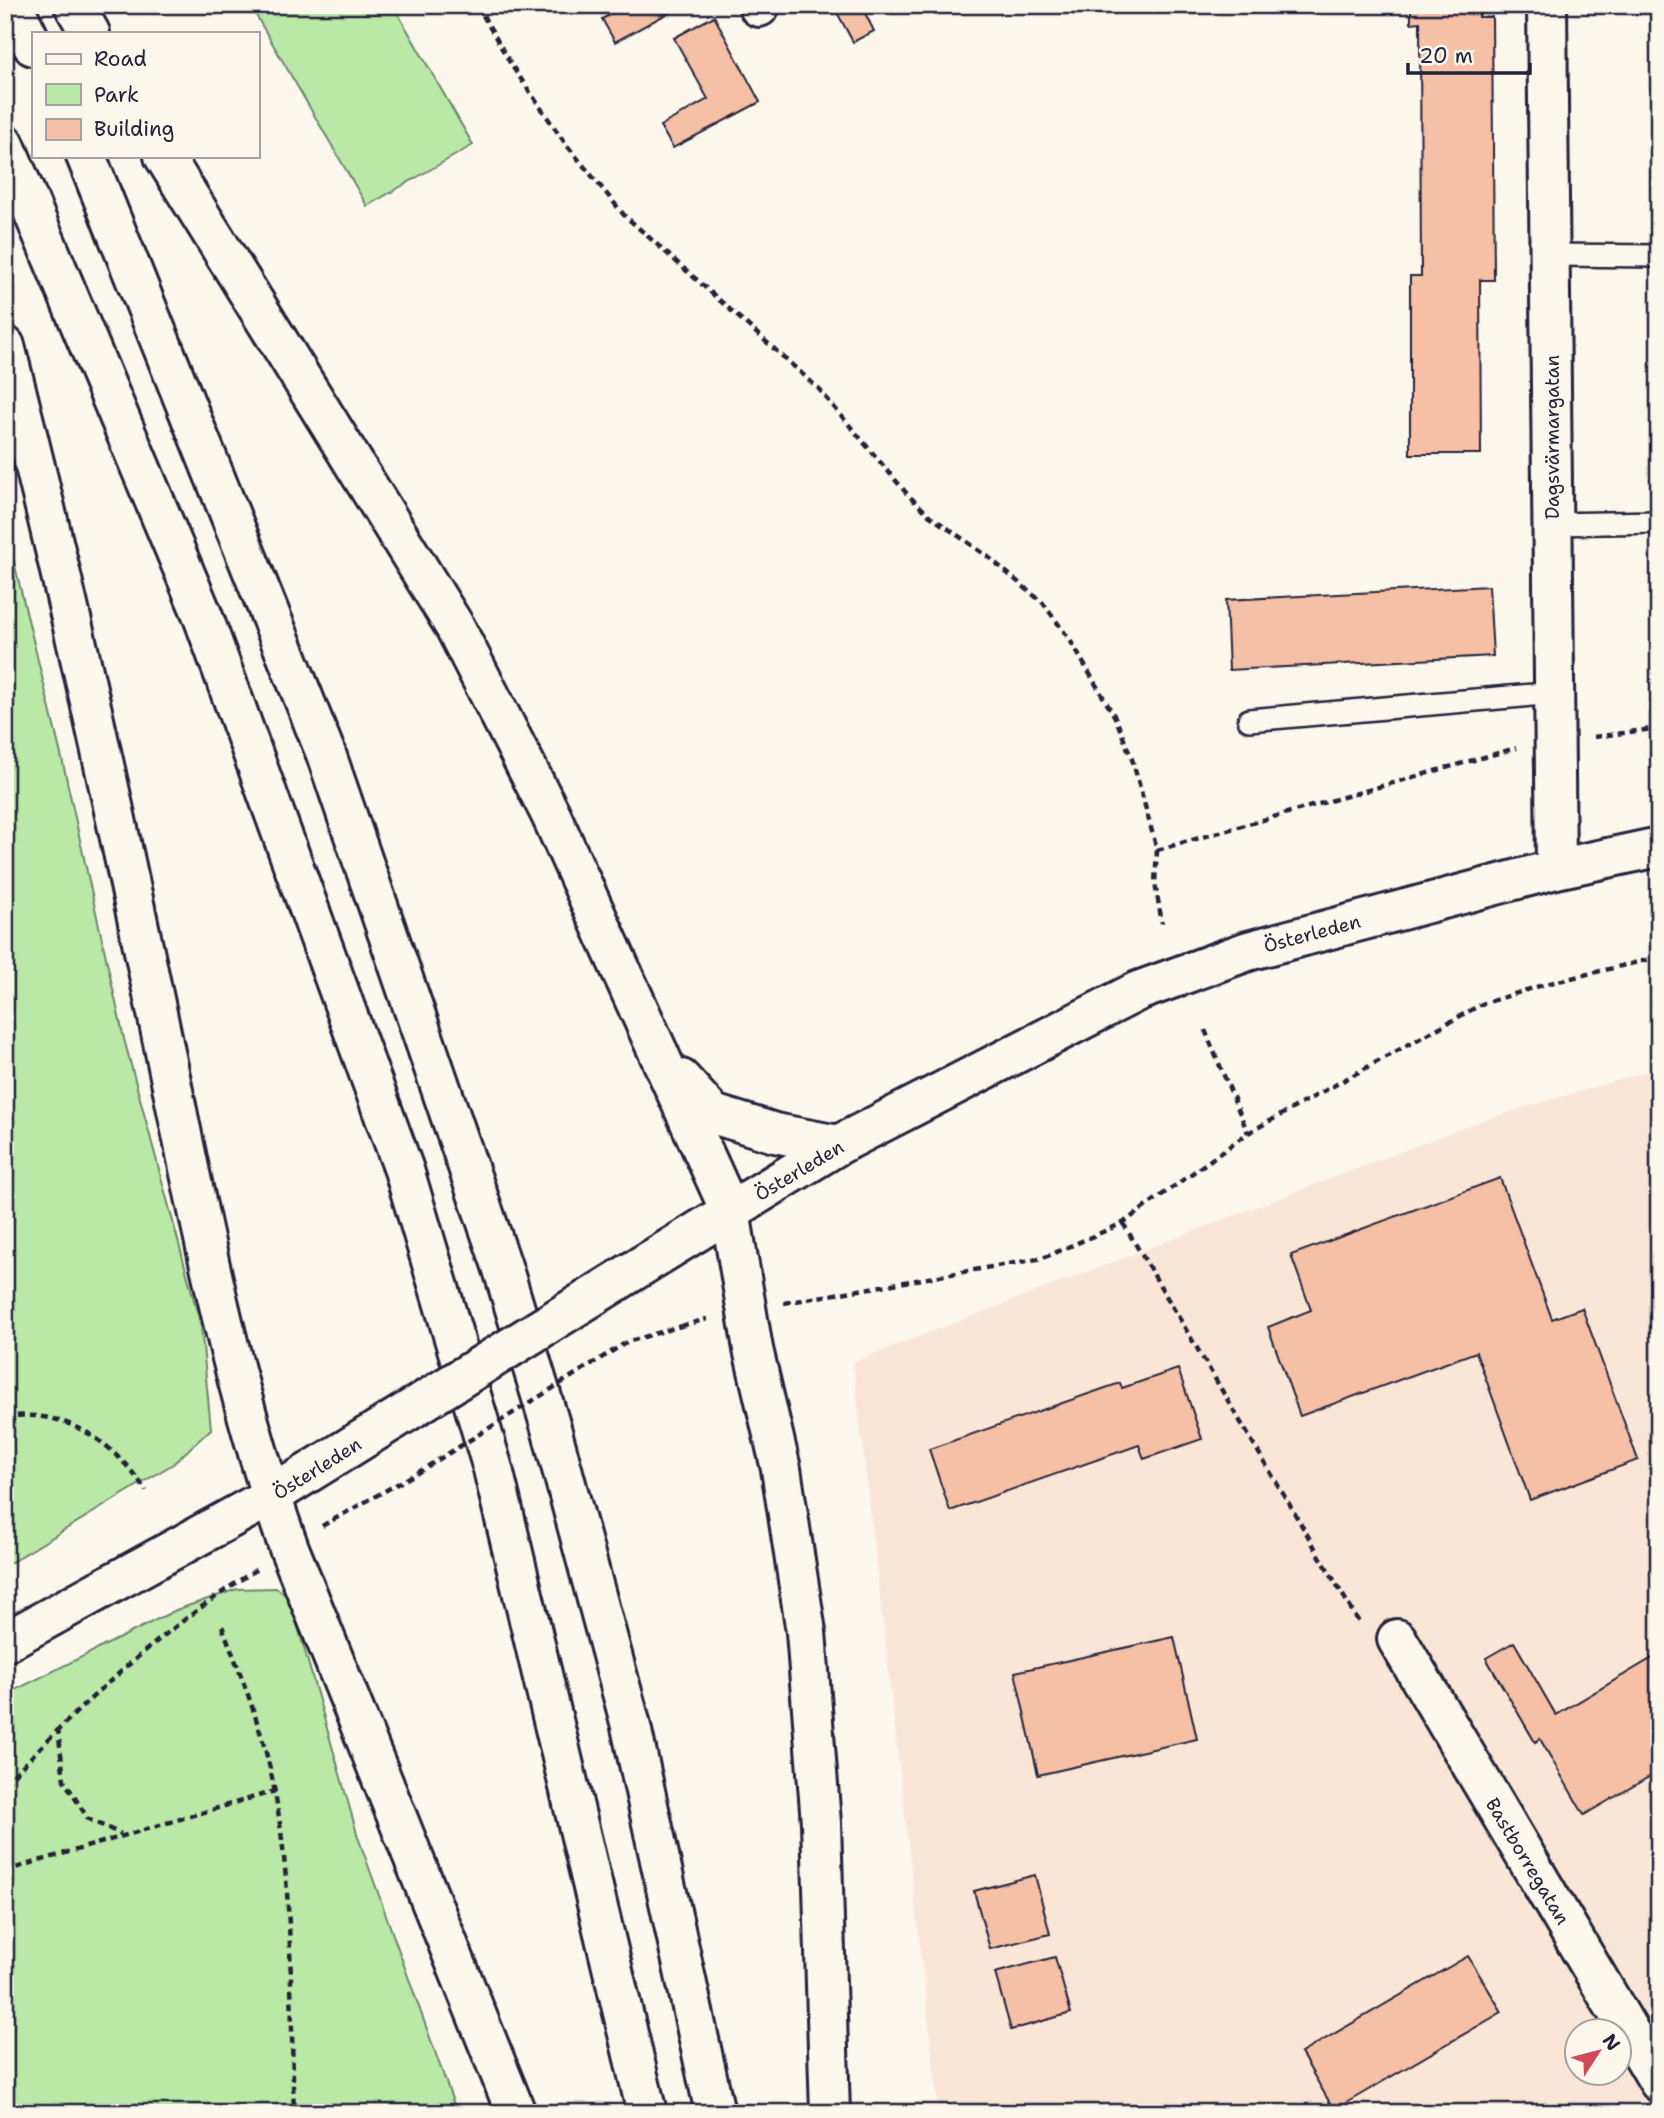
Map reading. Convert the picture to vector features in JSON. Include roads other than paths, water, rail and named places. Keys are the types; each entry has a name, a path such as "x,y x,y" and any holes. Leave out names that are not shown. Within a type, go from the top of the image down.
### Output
{"main road":[{"path":"13,5 32,44"},
{"path":"74,5 89,32"},
{"name":"Dagsvärmargatan","path":"1547,5 1556,869"},
{"path":"5,145 202,614 404,1170 493,1469 647,2113"},
{"path":"87,158 326,754 502,1266 551,1428 630,1722 715,2113"},
{"path":"165,158 455,626 550,813 730,1212 747,1309 781,1469 806,1632 821,1811 830,2113"},
{"path":"5,346 53,535 198,1209 259,1464 289,1548 516,2113"},
{"name":"Österleden","path":"5,1642 271,1496 838,1145 1138,991 1248,951 1556,869 1659,847"},
{"path":"663,1060 713,1114 775,1133 838,1145"},
{"name":"Bastborregatan","path":"1397,1639 1659,2082"}],"lane":[{"path":"1551,255 1659,256"},
{"path":"1552,524 1659,522"},
{"path":"1249,720 1555,693"}]}
